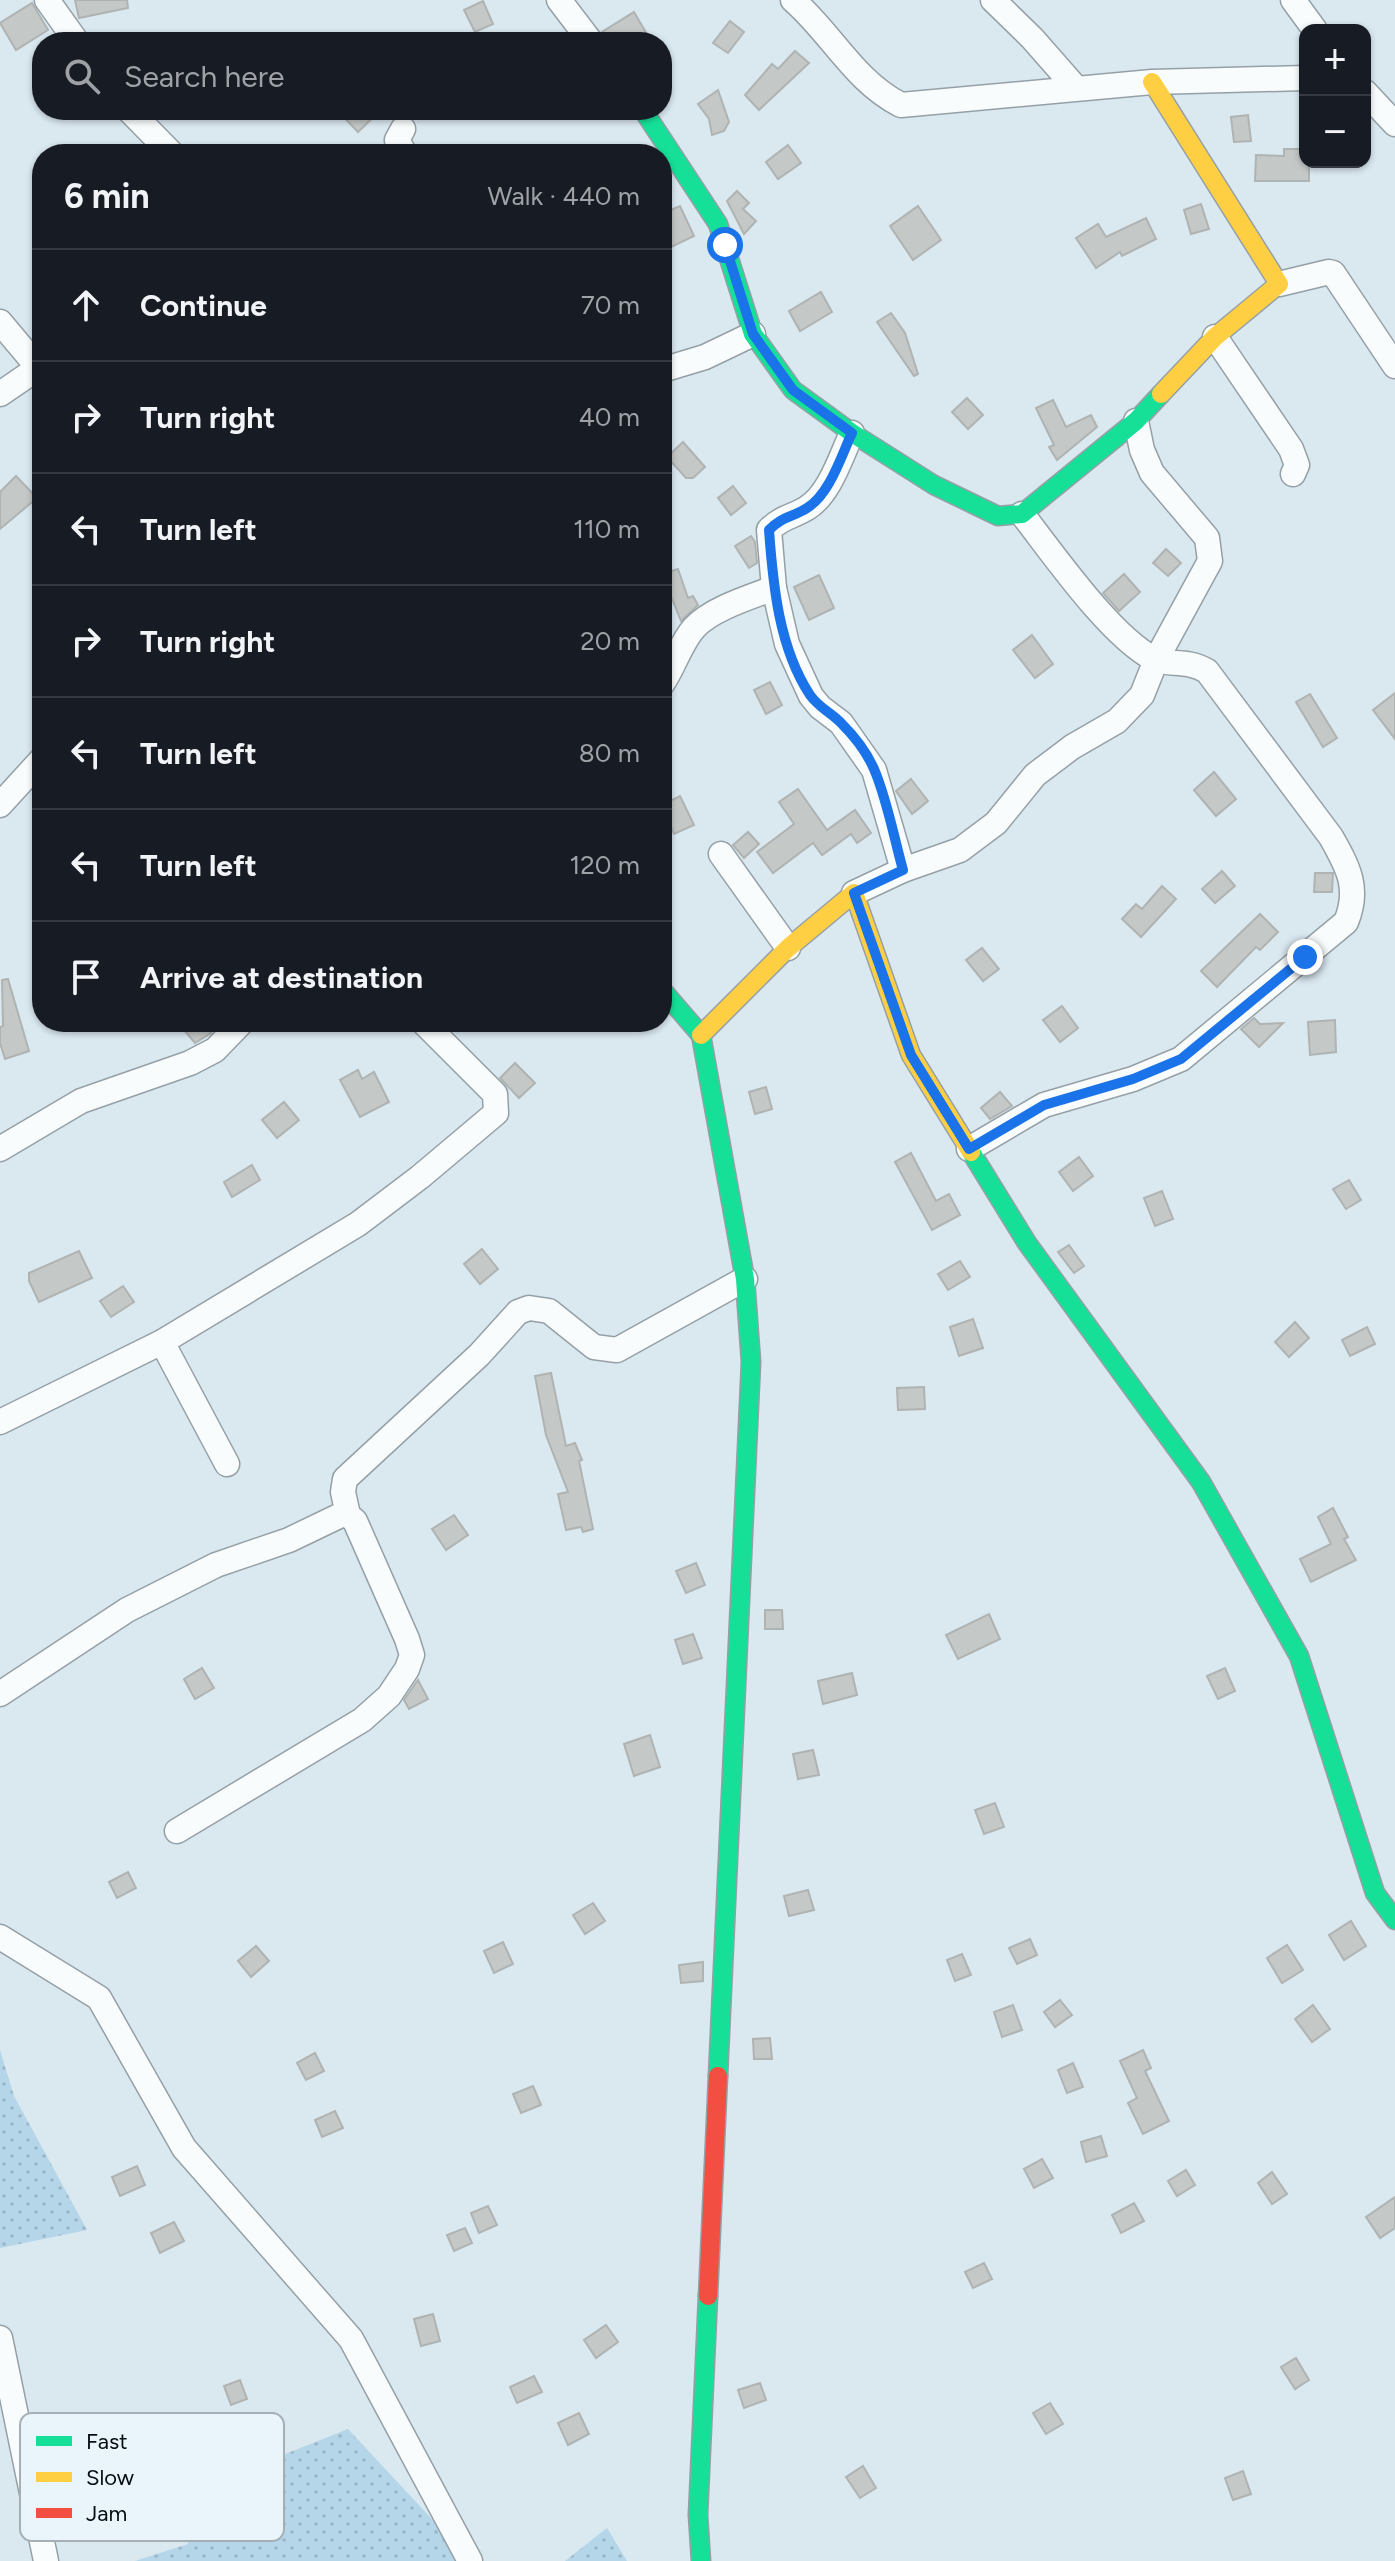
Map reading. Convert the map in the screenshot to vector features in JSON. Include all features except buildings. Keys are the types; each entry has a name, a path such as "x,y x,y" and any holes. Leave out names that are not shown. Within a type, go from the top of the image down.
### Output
{"street":[{"path":"47,0 70,32"},
{"path":"559,0 583,32"},
{"path":"793,0 858,74 882,95 901,105 1075,87 1299,78"},
{"path":"993,0 1075,87"},
{"path":"1293,0 1311,24"},
{"path":"1152,82 1279,284"},
{"path":"1369,96 1395,124"},
{"path":"139,120 162,144"},
{"path":"651,120 668,144"},
{"path":"399,144 397,140 403,129"},
{"path":"672,151 718,224 753,334 793,390 852,433 934,485 998,516 1022,514 1136,421 1215,337 1279,284 1333,273 1395,366"},
{"path":"0,322 32,360"},
{"path":"672,367 705,357 753,334"},
{"path":"1215,337 1291,449 1297,465 1293,474"},
{"path":"0,394 32,375"},
{"path":"701,1035 788,948 854,893 903,870 960,850 996,823 1035,775 1072,747 1117,721 1142,695 1156,660 1210,561 1207,538 1152,473 1142,450 1136,421"},
{"path":"852,433 818,500 807,509 778,520 769,530 774,588 787,644 807,689 820,707 841,723 861,747 874,770 903,870"},
{"path":"969,1149 1044,1105 1133,1079 1181,1059 1346,922 1353,904 1348,867 1331,837 1275,758 1207,671 1193,663 1156,660 1124,636 1090,600 1022,514"},
{"path":"672,667 693,630 704,620 774,588"},
{"path":"0,805 32,770"},
{"path":"721,854 788,948"},
{"path":"854,893 911,1055 1027,1243 1201,1482 1299,1656 1375,1893 1395,1920"},
{"path":"672,1002 701,1035 745,1279 751,1362 698,2515 701,2561"},
{"path":"0,1149 81,1101 190,1063 215,1050 232,1032"},
{"path":"0,1422 162,1342 358,1224 496,1113 495,1094 433,1032"},
{"path":"177,1831 362,1720 389,1696 407,1669 412,1655 407,1639 355,1521 348,1515 343,1492 345,1479 479,1355 518,1312 529,1308 549,1311 594,1347 617,1350 745,1279"},
{"path":"162,1342 227,1464"},
{"path":"0,1694 127,1610 216,1565 289,1540 341,1515 348,1515"},
{"path":"0,1937 99,1998 184,2148 351,2339 470,2561"},
{"path":"0,2338 20,2435"},
{"path":"42,2541 46,2561"}],"shaded area":[{"path":"0,2050 14,2096 87,2230 0,2248"},
{"path":"348,2429 471,2561 135,2561 188,2544 187,2541 284,2541 284,2454"},
{"path":"607,2528 627,2561 565,2561"}],"traffic: fast":[{"path":"650,120 665,144"},
{"path":"672,154 718,224 753,334 793,390 852,433 934,485 998,516 1022,514 1136,421 1161,394"},
{"path":"672,1002 701,1035 745,1279 751,1362 718,2076"},
{"path":"971,1152 1027,1243 1201,1482 1299,1656 1375,1893 1395,1920"},
{"path":"701,2561 698,2515 708,2296"}],"traffic: slow":[{"path":"1152,82 1279,284 1215,337 1161,394"},
{"path":"701,1035 788,948 854,893 911,1055 971,1152"}],"traffic: jam":[{"path":"708,2296 718,2076"}],"route":[{"path":"725,245 753,334 793,390 852,433 818,500 807,509 778,520 769,530 774,588 787,644 811,696 841,723 861,747 874,770 903,870 854,893 911,1055 969,1149 1044,1105 1133,1079 1181,1059 1305,957"}]}
